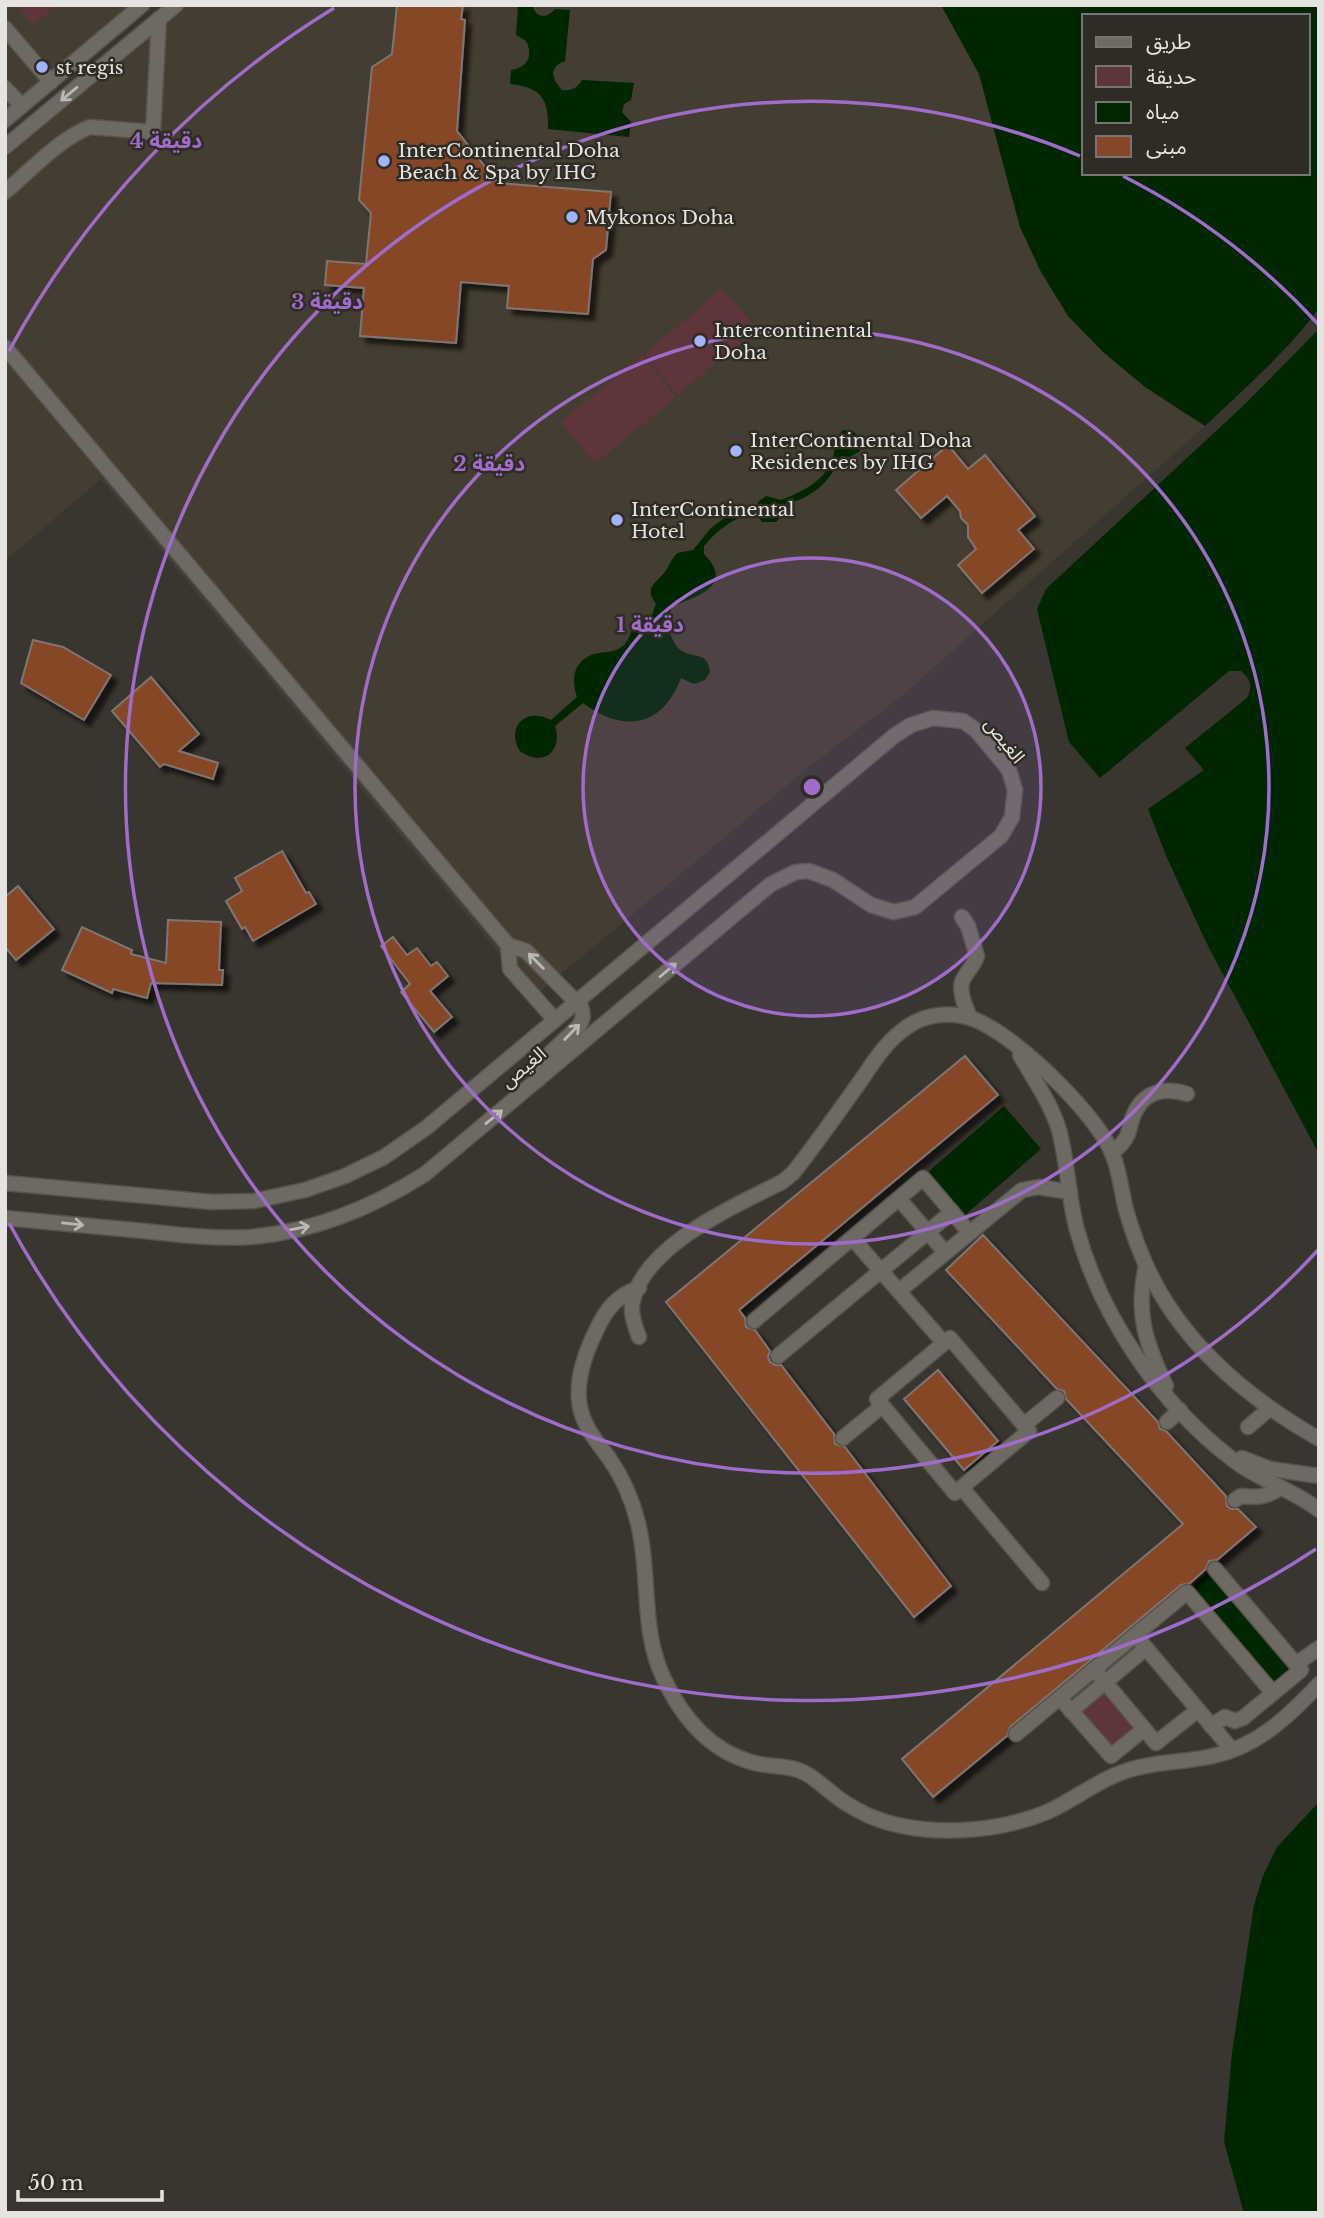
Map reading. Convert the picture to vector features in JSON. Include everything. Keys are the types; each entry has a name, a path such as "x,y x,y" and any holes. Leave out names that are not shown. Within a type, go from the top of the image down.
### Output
{"street":[{"path":"5,120 142,5"},
{"path":"5,147 176,5"},
{"path":"5,192 65,140 81,130 90,127 153,132 159,19"},
{"path":"8,36 51,82"},
{"path":"5,88 22,106"},
{"path":"5,346 508,945 526,951 576,1002 583,1012 582,1020 543,1060 538,1080"},
{"name":"الغيص","path":"5,1183 212,1202 254,1201 305,1190 345,1176 384,1157 426,1128 894,736 911,725 933,718 962,720 976,730 1009,770 1015,790 1015,805 1002,836 915,906 894,912 871,905 833,880 809,871 796,872 771,884 425,1174 362,1208 310,1226 252,1237 209,1238 5,1218"},
{"path":"962,917 968,926 977,956 962,988 970,1018"},
{"path":"508,945 510,969 555,1020"},
{"path":"639,1337 632,1305 649,1268 662,1255 697,1226 782,1182 793,1173 872,1064 908,1025 934,1015 970,1018 989,1025 1014,1045 1063,1088 1098,1128 1112,1153 1126,1208 1146,1266 1168,1307 1201,1349 1269,1409 1319,1439"},
{"path":"1014,1045 1039,1086 1058,1128 1077,1228 1102,1294 1133,1351 1177,1407 1232,1460 1306,1500 1319,1510"},
{"path":"1112,1153 1128,1135 1139,1104 1147,1097 1166,1090 1187,1094"},
{"path":"754,1321 923,1178 969,1232"},
{"path":"899,1291 1022,1190 1039,1187 1070,1192"},
{"path":"899,1199 945,1252"},
{"path":"778,1356 952,1212"},
{"path":"853,1238 944,1343"},
{"path":"1146,1266 1141,1298 1142,1318 1154,1359 1177,1407"},
{"path":"639,1288 625,1293 606,1311 593,1337 580,1380 580,1408 591,1434 628,1491 636,1513 642,1540 648,1624 655,1659 673,1697 698,1731 727,1753 752,1763 798,1770 851,1806 882,1820 907,1826 960,1831 999,1826 1045,1813 1101,1782 1139,1766 1214,1756 1232,1750 1266,1734 1319,1684"},
{"path":"950,1338 1029,1431 956,1493 877,1399 944,1343 950,1338"},
{"path":"1024,1425 1057,1398"},
{"path":"843,1438 882,1406"},
{"path":"1167,1422 1177,1407"},
{"path":"1248,1427 1269,1409"},
{"path":"1219,1448 1270,1469 1319,1476"},
{"path":"1235,1500 1241,1496 1266,1497 1288,1482 1292,1474"},
{"path":"962,1488 1042,1583"},
{"path":"1211,1726 1225,1717 1235,1721 1243,1718 1301,1670 1215,1569"},
{"path":"1016,1734 1187,1592 1273,1693"},
{"path":"1135,1635 1232,1750"},
{"path":"1072,1711 1146,1648"},
{"path":"1296,1664 1319,1648"},
{"path":"1115,1652 1126,1665"},
{"path":"1094,1669 1156,1743 1198,1710"},
{"path":"1060,1698 1111,1756 1144,1729"}],"shaded area":[{"name":"st regis","path":"5,5 153,5 5,129"},
{"name":"InterContinental Hotel","path":"164,5 941,5 979,74 1020,227 1041,272 1145,387 1205,426 903,695 809,767 535,996 101,479 5,561 5,136"}],"green space":[{"path":"17,5 57,5 33,25"},
{"name":"Intercontinental Doha","path":"722,288 756,328 678,395 644,355"},
{"path":"642,355 676,397 595,464 561,422"},
{"path":"1100,1690 1137,1732 1115,1752 1078,1709"}],"water":[{"path":"518,5 533,7 537,14 543,16 555,9 570,10 565,61 556,67 553,74 562,90 574,88 582,80 634,83 631,100 624,104 622,112 631,122 629,137 548,129 547,110 541,96 529,88 510,84 511,70 525,64 529,56 526,41 516,35"},
{"path":"941,5 1319,5 1319,308 1279,355 1205,426 1145,387 1103,352 1068,316 1041,272 1020,227 979,74"},
{"path":"1319,329 1319,1154 1208,946 1167,858 1148,809 1204,770 1185,748 1247,698 1249,680 1241,671 1229,671 1100,778 1069,742 1037,609 1046,589 1244,405"},
{"path":"843,430 853,431 861,439 860,451 850,457 841,456 819,488 784,505 783,514 776,522 762,522 755,513 740,517 715,534 704,546 704,554 716,574 714,582 702,594 673,606 666,621 676,645 687,653 703,658 709,665 710,672 705,680 694,684 681,678 673,695 663,707 652,716 640,720 613,719 583,703 555,726 556,744 548,755 535,758 519,750 515,733 521,721 534,716 551,720 577,697 574,678 580,663 591,655 619,649 626,643 637,622 652,615 656,604 651,588 677,553 693,550 711,528 730,514 756,507 766,496 781,500 811,485 826,471 834,452 834,441"},
{"path":"1004,1106 1041,1149 965,1215 928,1172"},
{"path":"1207,1573 1292,1673 1276,1688 1190,1588"},
{"path":"1319,1802 1319,2213 1244,2213 1224,2142 1232,2053 1254,1905 1263,1876 1277,1847"}],"building":[{"path":"397,5 463,5 461,19 465,20 457,131 498,183 611,192 606,250 593,259 588,314 507,308 509,286 461,282 456,343 360,336 364,288 325,285 327,261 366,264 371,213 359,200 372,67 392,54"},
{"path":"948,445 968,469 985,455 1035,516 1018,530 1034,549 982,593 958,565 976,549 968,537 968,525 961,518 960,511 947,496 921,518 896,490"},
{"path":"33,640 63,647 111,675 84,720 21,683"},
{"path":"151,677 199,734 179,751 218,763 213,779 164,764 160,767 112,711"},
{"path":"282,851 306,893 309,892 316,904 253,941 245,927 242,929 226,901 242,891 235,878"},
{"path":"18,886 54,929 16,960 5,947 5,897"},
{"path":"168,920 221,922 219,970 223,970 222,985 151,983 147,998 113,989 112,993 62,970 82,927 132,950 131,954 166,963"},
{"path":"393,937 407,955 417,948 431,966 437,962 448,976 430,991 452,1017 434,1032 401,992 410,984 381,946"},
{"path":"965,1056 998,1095 739,1310 745,1318 746,1327 755,1330 770,1351 770,1362 781,1365 834,1434 835,1444 845,1447 951,1586 914,1617 666,1302"},
{"path":"983,1235 1158,1422 1160,1429 1166,1431 1226,1496 1227,1506 1238,1509 1256,1527 1217,1560 1209,1561 1206,1569 1190,1583 1181,1585 1010,1727 1007,1736 933,1797 902,1759 1183,1524 1066,1399 1064,1391 1057,1389 946,1270"},
{"path":"938,1370 998,1441 964,1470 904,1399"}],"place":[{"name":"st regis","path":"42,67"},
{"name":"InterContinental Doha Beach & Spa by IHG","path":"384,161"},
{"name":"Mykonos Doha","path":"572,217"},
{"name":"Intercontinental Doha","path":"700,341"},
{"name":"InterContinental Doha Residences by IHG","path":"736,451"},
{"name":"InterContinental Hotel","path":"617,520"}]}
